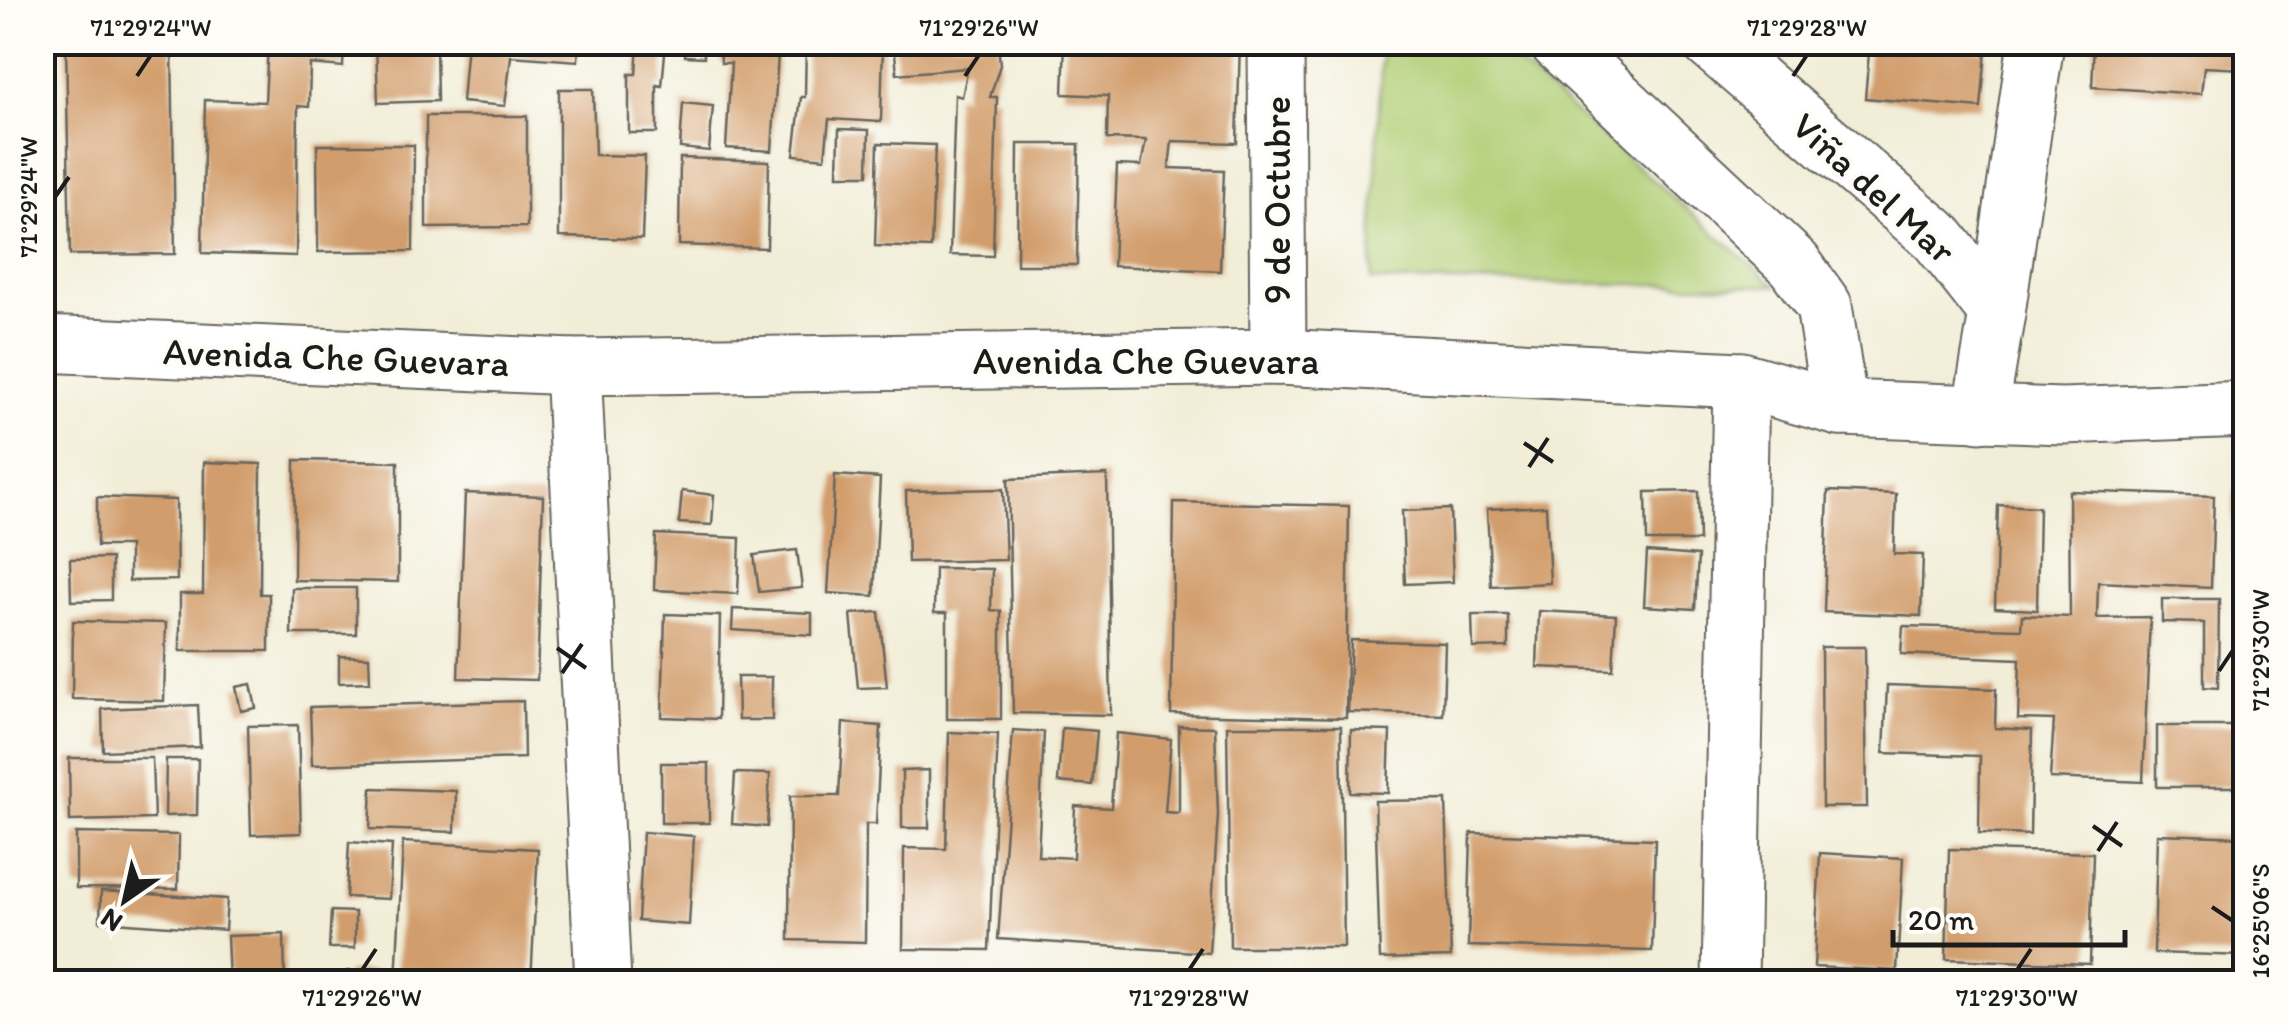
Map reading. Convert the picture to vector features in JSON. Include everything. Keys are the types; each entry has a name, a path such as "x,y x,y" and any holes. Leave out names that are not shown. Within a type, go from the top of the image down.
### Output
{"street":[{"name":"9 de Octubre","path":"1276,42 1278,357"},
{"path":"1556,42 1794,264 1824,306 1840,408"},
{"name":"Viña del Mar","path":"1710,42 1938,238 1997,313"},
{"path":"1980,414 2036,42"},
{"name":"Avenida Che Guevara","path":"42,344 573,366 1278,357 1741,380 1840,408 2063,416 2246,409"},
{"path":"573,366 603,982"},
{"path":"1730,982 1741,380"}],"green space":[{"path":"1493,42 1776,286 1371,281 1382,43"}],"building":[{"path":"66,42 172,42 175,254 70,255"},
{"path":"268,42 344,42 343,67 310,64 309,107 298,106 296,256 202,253 205,100 265,102"},
{"path":"376,42 436,42 437,101 378,103"},
{"path":"467,42 579,42 578,61 511,56 505,106 462,102"},
{"path":"638,42 666,42 662,86 657,85 657,133 629,133 629,74 636,74"},
{"path":"686,42 704,42 704,57 685,56"},
{"path":"720,42 761,42 761,54 778,54 772,151 726,148 731,63 721,63"},
{"path":"806,42 883,42 881,122 829,119 825,158 794,155 801,97 805,97"},
{"path":"894,42 998,42 1000,65 990,97 997,97 993,256 950,255 955,95 962,97 968,68 897,74"},
{"path":"1065,42 1240,42 1237,143 1172,141 1169,168 1224,170 1220,271 1113,266 1117,165 1141,166 1146,140 1107,139 1108,96 1063,94"},
{"path":"1870,42 1986,51 1981,108 1865,98"},
{"path":"2094,42 2244,42 2242,69 2204,67 2201,94 2092,87"},
{"path":"559,89 593,89 595,155 645,156 642,239 559,237"},
{"path":"683,103 713,106 709,151 680,148"},
{"path":"426,116 527,116 527,227 426,228"},
{"path":"839,129 869,130 868,175 838,175"},
{"path":"878,143 935,145 931,248 875,246"},
{"path":"1018,144 1079,144 1077,265 1017,265"},
{"path":"317,145 414,145 413,251 318,252"},
{"path":"680,158 769,161 767,248 679,245"},
{"path":"295,460 398,462 398,582 294,580"},
{"path":"204,462 261,464 260,594 269,594 269,651 180,651 180,594 203,594"},
{"path":"835,475 880,478 874,596 828,593"},
{"path":"1107,475 1111,715 1013,713 1008,479"},
{"path":"1003,489 1006,560 908,562 906,491"},
{"path":"2234,490 2246,490 2246,553 2232,553"},
{"path":"682,491 714,495 712,525 679,523"},
{"path":"1698,491 1699,541 1647,541 1646,492"},
{"path":"1828,491 1896,494 1894,554 1923,555 1921,616 1824,612"},
{"path":"2069,491 2214,496 2211,587 2098,582 2097,618 2150,617 2143,782 2050,778 2054,720 2018,719 2020,659 1901,654 1903,626 2021,629 2022,615 2070,617"},
{"path":"465,493 543,496 537,680 458,678"},
{"path":"97,497 176,500 177,580 129,581 129,546 97,546"},
{"path":"1174,502 1349,506 1346,718 1171,714"},
{"path":"1998,505 2039,507 2037,610 1995,608"},
{"path":"1546,506 1550,583 1491,586 1487,509"},
{"path":"1450,509 1453,582 1405,584 1402,511"},
{"path":"656,534 740,538 738,594 654,590"},
{"path":"797,550 802,588 759,592 754,555"},
{"path":"1647,552 1698,556 1695,609 1644,606"},
{"path":"111,558 111,600 71,601 70,559"},
{"path":"935,568 992,569 991,610 1001,611 1001,719 947,719 947,613 934,613"},
{"path":"292,588 356,588 356,634 291,634"},
{"path":"2162,599 2219,599 2218,688 2204,687 2204,623 2162,622"},
{"path":"733,609 812,613 812,635 732,630"},
{"path":"1539,611 1616,615 1613,670 1537,667"},
{"path":"879,612 887,687 858,688 851,614"},
{"path":"665,614 720,616 718,719 662,717"},
{"path":"1472,615 1508,615 1508,647 1473,648"},
{"path":"73,621 166,623 164,701 72,699"},
{"path":"1351,640 1445,643 1443,715 1348,712"},
{"path":"1821,647 1865,647 1867,807 1822,807"},
{"path":"339,656 369,657 370,682 339,683"},
{"path":"737,677 772,677 772,720 738,720"},
{"path":"251,684 256,708 241,711 236,687"},
{"path":"1887,685 1996,689 1995,728 2032,730 2030,835 1979,833 1980,756 1884,753"},
{"path":"523,701 524,758 312,765 310,707"},
{"path":"198,705 200,747 103,751 102,709"},
{"path":"843,723 881,726 876,824 866,824 865,942 789,940 790,796 839,796"},
{"path":"298,725 301,833 251,835 248,726"},
{"path":"1179,726 1215,727 1218,815 1209,953 998,939 1013,730 1044,732 1038,856 1073,858 1075,806 1111,808 1116,733 1171,739 1165,812 1179,813"},
{"path":"1227,726 1341,726 1344,947 1230,947"},
{"path":"2157,726 2246,726 2246,787 2157,787"},
{"path":"1062,728 1097,731 1092,785 1058,782"},
{"path":"1351,730 1390,731 1388,793 1350,792"},
{"path":"949,732 998,734 989,950 903,949 904,848 946,849"},
{"path":"69,758 152,758 154,819 70,821"},
{"path":"166,759 198,759 197,815 165,816"},
{"path":"661,763 709,763 709,823 661,823"},
{"path":"929,770 929,828 902,828 902,771"},
{"path":"735,773 770,774 767,827 732,824"},
{"path":"372,788 456,791 455,832 370,829"},
{"path":"1446,800 1451,957 1380,959 1375,801"},
{"path":"643,832 694,836 689,925 638,921"},
{"path":"76,833 179,835 178,889 76,888"},
{"path":"1471,833 1655,839 1652,951 1468,946"},
{"path":"2157,834 2246,837 2246,956 2154,953"},
{"path":"349,842 392,845 389,899 346,897"},
{"path":"403,842 538,849 531,982 396,982"},
{"path":"1949,849 2093,853 2090,964 1946,959"},
{"path":"1820,853 1903,858 1897,971 1814,967"},
{"path":"101,891 227,899 225,930 100,921"},
{"path":"331,911 355,912 355,948 329,948"},
{"path":"284,934 285,982 229,982 227,936"},
{"path":"347,971 381,972 380,982 347,982"}]}
